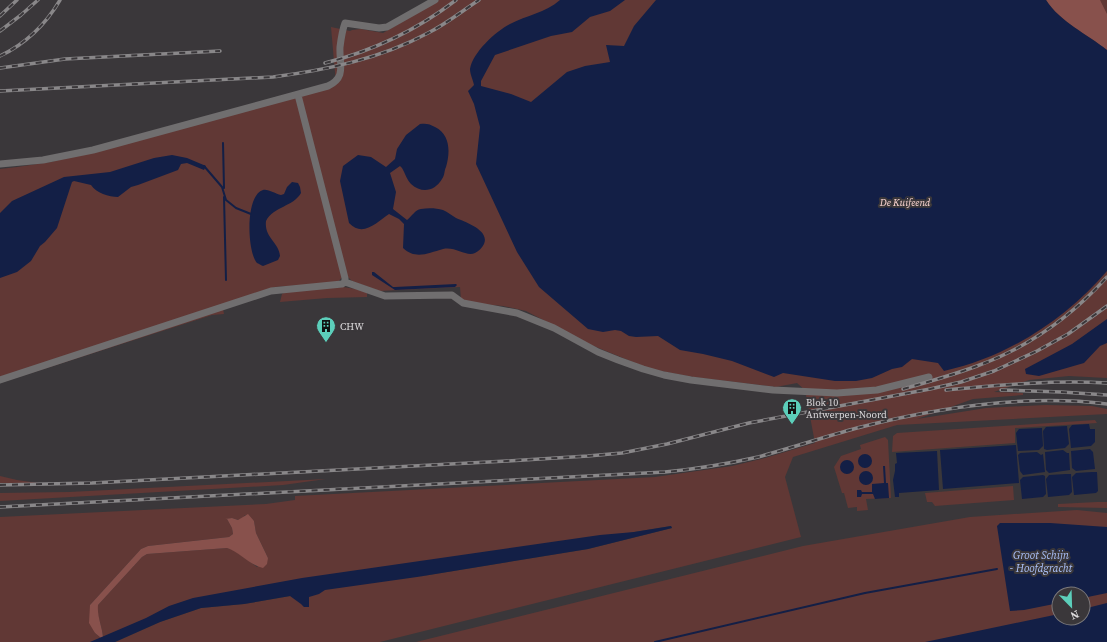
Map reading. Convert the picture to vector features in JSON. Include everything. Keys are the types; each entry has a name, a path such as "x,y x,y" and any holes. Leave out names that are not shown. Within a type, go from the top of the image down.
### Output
{"street":[{"path":"0,164 42,160 93,150 328,86 334,83 340,74 340,48 345,23 387,28 435,0"},
{"path":"298,95 345,282"},
{"path":"345,282 385,296 452,295 463,303 517,313 554,328 598,352 618,360 664,375 691,380 773,390 837,393 877,390 929,377"},
{"path":"0,380 271,291 338,286 345,282"}],"green space":[{"name":"De Kuifeend","path":"439,0 1107,0 1107,378 1069,376 1029,380 994,392 1023,393 1023,395 973,399 917,419 986,408 1045,405 1092,406 1107,409 1107,414 897,425 793,457 785,477 801,537 380,642 115,642 160,622 201,608 244,604 302,594 227,595 109,637 103,637 97,606 142,557 147,554 227,548 234,550 257,567 268,558 256,533 254,521 245,515 242,519 238,520 232,518 227,519 232,528 233,534 229,537 148,546 141,549 90,605 95,633 101,638 90,642 0,642 0,517 266,504 295,500 295,496 655,477 732,466 815,443 805,390 797,383 776,387 693,377 650,369 591,345 526,311 503,306 471,303 461,300 460,287 379,291 352,281 347,276 343,276 338,282 334,283 275,287 0,377 0,169 51,162 336,84 331,27 350,31 361,29 383,33","holes":["671,526 672,528 588,549 417,577 634,532"]},
{"path":"343,287 367,292 367,297 327,298 280,302 282,294 289,290"},
{"path":"223,309 224,314 212,315 0,383 0,382"},
{"path":"1095,420 1097,423 1015,428 1015,443 892,452 893,436 897,433"},
{"path":"885,437 888,440 891,498 866,499 868,510 857,511 857,507 848,508 834,467 841,456 861,449 860,445"},
{"path":"0,476 17,480 38,483 0,483"},
{"path":"326,479 283,485 0,501 0,493 69,492"},
{"path":"1013,486 1014,500 935,506 932,502 927,502 925,493"},
{"path":"1107,502 1107,508 1058,507 1058,504"},
{"name":"Groot Schijn - Hoofdgracht","path":"1077,510 1107,513 1107,642 416,642 803,546 970,517"}],"shaded area":[{"path":"1046,0 1100,0 1107,14 1107,50 1066,21"},
{"path":"248,514 254,521 256,533 268,558 267,564 263,568 253,564 236,552 227,548 147,554 142,557 98,605 98,613 103,637 101,638 95,633 89,623 90,605 141,549 148,546 229,537 233,534 232,528 227,519 225,519 232,518 238,520"}],"water":[{"name":"De Kuifeend","path":"560,0 625,0 610,11 590,17 572,32 551,36 495,55 481,81 481,86 511,94 531,102 567,72 585,66 610,62 606,45 624,46 634,26 656,0 1046,0 1066,21 1107,50 1107,271 1091,289 1054,320 1012,346 990,356 967,365 944,371 938,363 912,359 902,367 892,369 872,378 856,381 835,381 783,373 774,377 732,361 680,350 658,336 636,337 629,336 621,331 615,330 603,332 588,329 539,287 517,252 476,164 480,127 474,104 468,91 474,85 470,69 475,56 492,37 504,27 542,11"},
{"path":"420,124 428,124 435,127 440,130 447,139 448,156 444,176 436,186 428,190 424,190 411,184 400,166 390,173 396,192 393,209 407,220 419,210 429,208 440,209 476,227 485,239 482,247 475,253 468,254 447,248 427,254 417,255 408,252 403,248 404,224 399,219 389,214 365,229 359,229 349,223 340,181 343,166 358,155 371,157 386,167 395,159 397,149 406,135"},
{"path":"172,155 187,158 206,166 204,170 187,163 181,164 178,170 131,187 118,197 103,194 91,185 74,181 72,182 57,228 40,246 31,261 17,272 0,278 0,213 12,201 64,177 110,172 154,158"},
{"path":"292,182 298,183 300,187 301,193 298,198 274,212 266,221 267,232 277,247 280,256 278,260 262,266 257,263 251,248 250,224 253,202 257,194 263,190 268,190 281,195 284,194 287,187"},
{"path":"372,272 393,287 457,285 455,287 395,290 372,275"},
{"path":"1107,319 1107,343 1100,346 1084,363 1039,376 1026,374 1025,369 1072,344"},
{"path":"1089,424 1090,429 1095,429 1095,442 1091,446 1071,448 1069,429 1072,425"},
{"path":"1067,426 1069,444 1065,448 1044,449 1043,431 1046,427"},
{"path":"1042,428 1043,446 1039,450 1018,451 1016,433 1019,429"},
{"path":"1016,445 1019,483 943,489 940,450"},
{"path":"1090,449 1093,452 1095,469 1076,471 1072,468 1071,451"},
{"path":"1063,450 1069,453 1070,470 1049,473 1046,470 1045,452"},
{"path":"937,451 939,490 899,493 899,497 895,497 893,480 895,464 897,463 896,453"},
{"path":"1037,452 1041,455 1043,454 1045,472 1023,475 1020,471 1018,455 1020,453"},
{"path":"862,454 868,454 872,458 872,464 868,468 862,468 858,464 858,458"},
{"path":"844,460 850,460 854,464 854,470 850,474 844,474 840,470 840,464"},
{"path":"883,466 885,466 889,498 875,499 873,494 862,494 861,497 857,497 857,490 861,490 862,492 872,492 872,484 884,483"},
{"path":"863,471 869,471 873,475 873,481 869,485 863,485 859,481 859,475"},
{"path":"1097,472 1098,491 1096,493 1074,495 1072,477 1076,473"},
{"path":"1071,474 1072,492 1069,495 1048,497 1046,479 1049,475"},
{"path":"1045,476 1046,494 1043,497 1022,499 1020,480 1023,477"},
{"name":"Groot Schijn - Hoofdgracht","path":"1000,523 1050,523 1107,527 1107,593 1091,596 1091,586 1051,586 1051,605 1010,611 997,526"},
{"path":"671,526 672,528 588,549 417,577 325,590 319,594 309,597 309,607 304,607 290,596 244,604 201,608 160,622 115,642 90,642 146,618 169,606 193,598 302,578"},
{"path":"1107,603 1107,642 925,642 1051,616 1051,626 1091,626 1091,607"}],"waterway":[{"path":"223,143 224,188"},
{"path":"204,166 222,187 226,200 236,208 251,214"},
{"path":"224,197 226,280"},
{"name":"Groot Schijn - Hoofdgracht","path":"655,642 865,593 997,569"}],"railway":[{"path":"0,16 17,0"},
{"path":"0,31 38,0"},
{"path":"0,56 18,46 34,32 48,17 60,0"},
{"path":"325,63 377,46 394,38 426,21 456,0"},
{"path":"0,91 273,77 313,71 372,57 410,42 441,26 479,0"},
{"path":"0,68 65,59 220,51"},
{"path":"903,389 968,369 995,359 1013,350 1047,330 1063,318 1093,292 1107,277"},
{"path":"0,485 92,483 507,461 622,453 667,444 749,423 961,382 994,371 1037,351 1068,334 1107,306"},
{"path":"946,390 1047,383 1107,383"},
{"path":"1001,390 1107,395"},
{"path":"0,507 665,472 712,466 758,457 857,428 918,414 949,409 1013,402 1076,401 1107,404"}],"place":[{"name":"CHW","path":"326,343"},
{"name":"Blok 10 Antwerpen-Noord","path":"792,425"}]}
